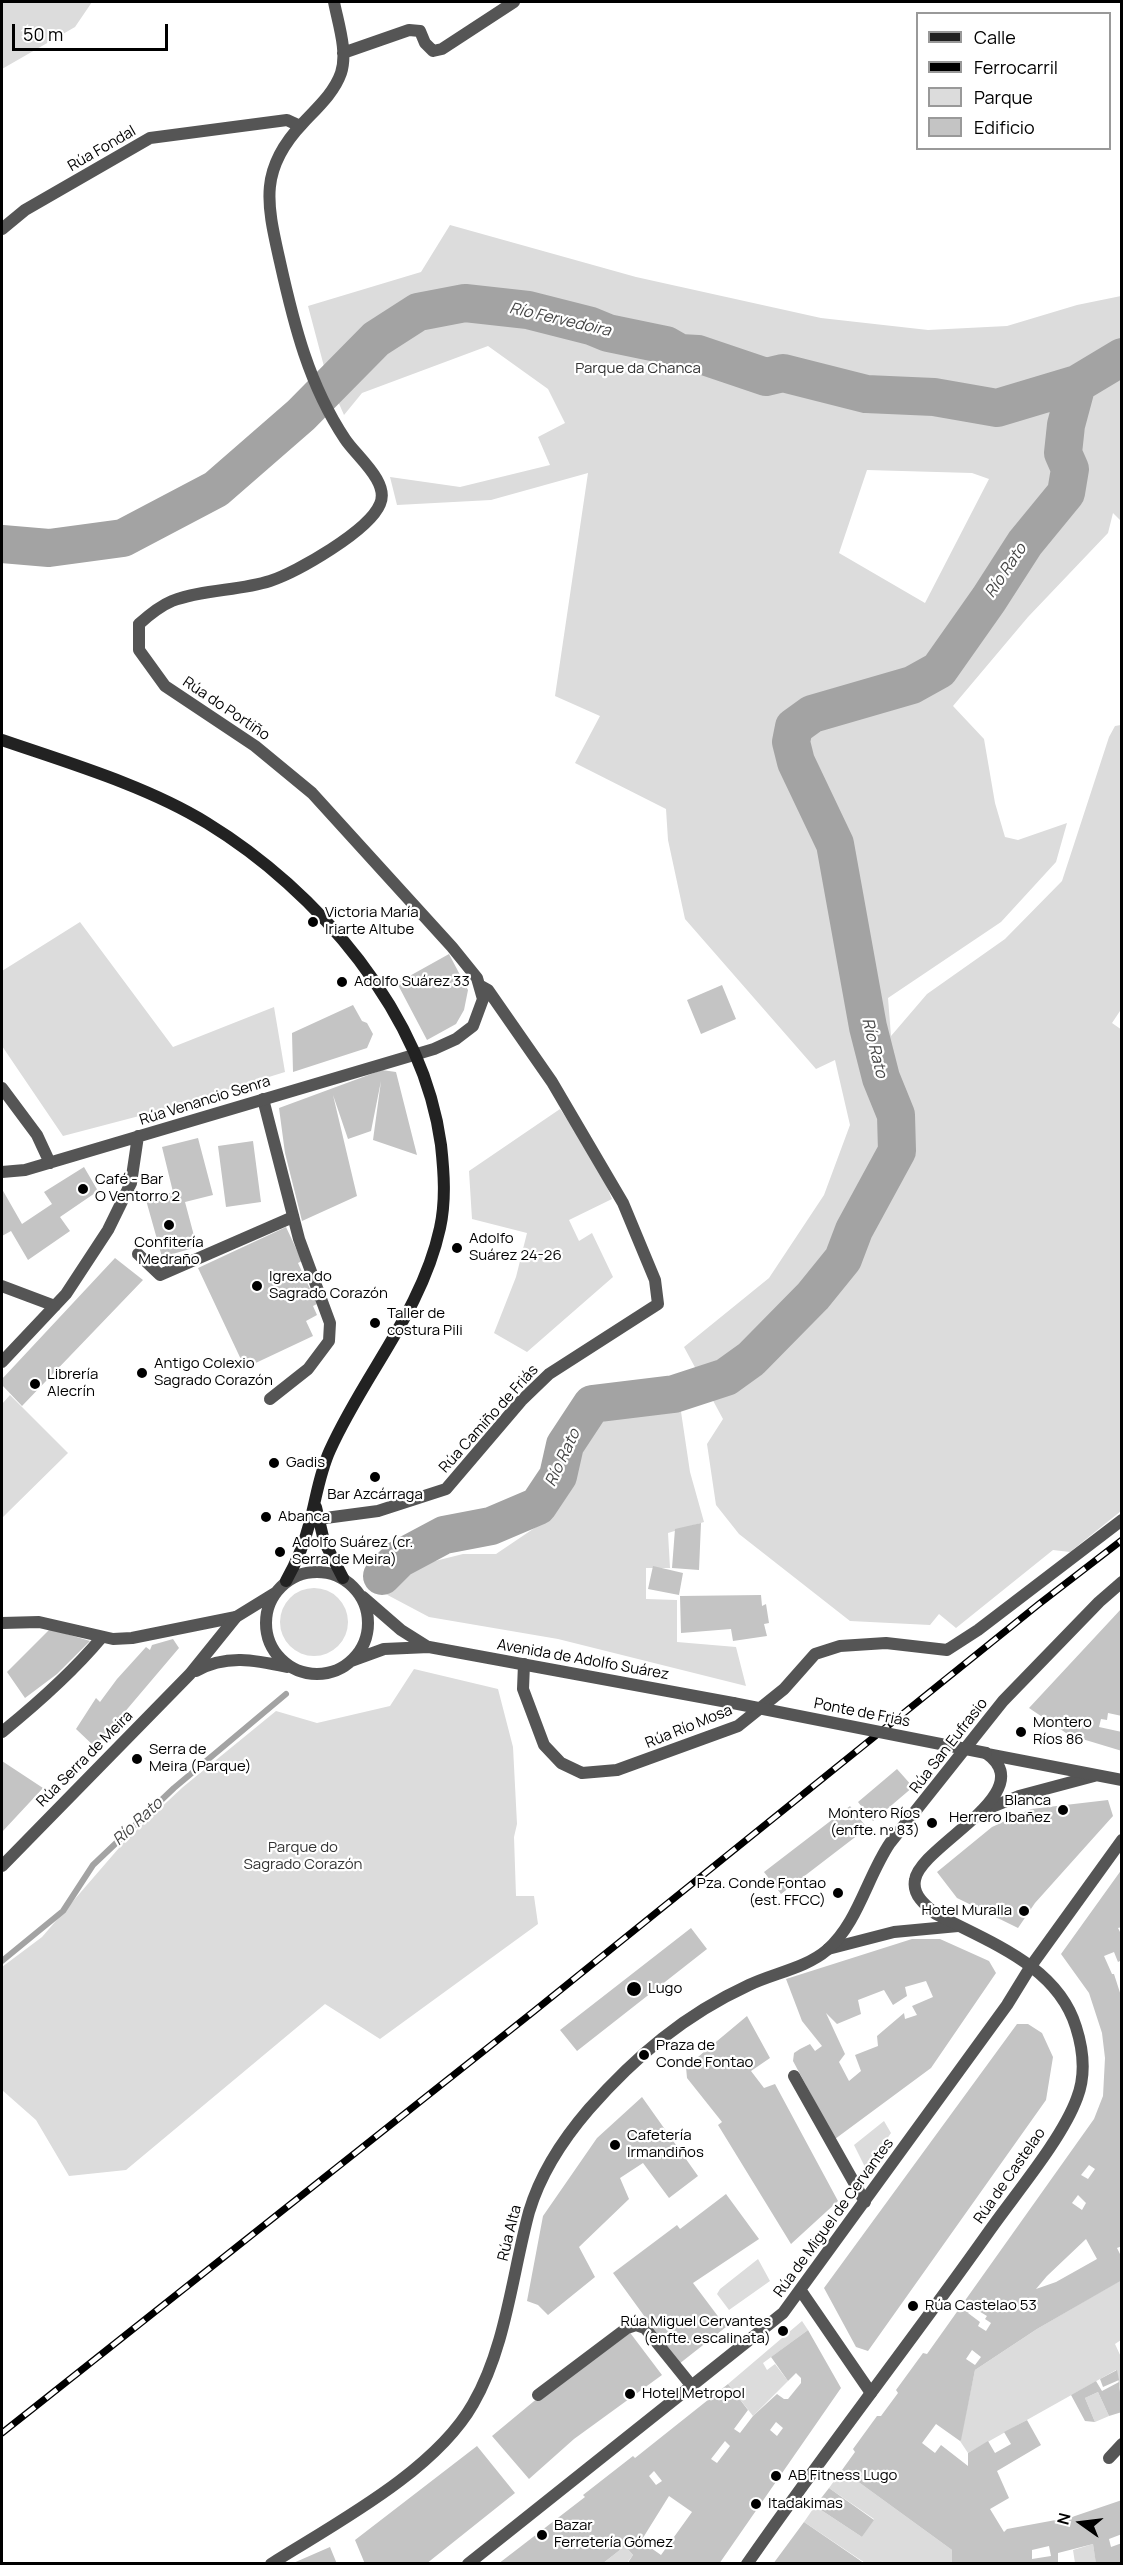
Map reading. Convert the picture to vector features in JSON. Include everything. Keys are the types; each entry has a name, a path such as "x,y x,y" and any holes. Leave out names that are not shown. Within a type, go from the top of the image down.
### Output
{"main road":[{"path":"2,740 167,801 208,824 293,888 355,955 381,991 416,1054 432,1097 443,1162 445,1200 437,1242 416,1297 345,1419 330,1450 300,1552 286,1581"},
{"path":"316,1497 318,1520 330,1555 343,1578"}],"street":[{"path":"334,2 343,53 409,30 420,31 425,43 433,51 442,49 514,2"},
{"name":"Rúa do Portiño","path":"343,53 342,72 330,95 290,137 269,178 268,202 294,326 309,372 328,413 380,485 381,503 370,519 343,543 271,580 172,601 152,613 139,624 139,650 165,686 255,746 312,793 452,947 477,978 479,986"},
{"name":"Rúa Fondal","path":"2,229 25,210 150,138 287,120 300,126"},
{"path":"416,1054 456,1039 473,1026 483,999 479,986"},
{"name":"Rúa Camiño de Friás","path":"318,1520 378,1511 446,1489 521,1401 549,1374 658,1304 655,1280 623,1203 597,1155 526,1044 488,990 479,986"},
{"name":"Rúa Venancio Senra","path":"2,1172 25,1170 50,1163 416,1054"},
{"path":"2,1088 37,1136 50,1163"},
{"path":"262,1099 299,1239 330,1323 329,1341 308,1370 270,1399"},
{"path":"2,1362 66,1294 108,1230 131,1183 138,1136"},
{"path":"138,1254 160,1275 293,1217"},
{"path":"2,1286 55,1306"},
{"name":"Rúa Río Mosa","path":"524,1664 523,1689 544,1745 561,1763 582,1773 617,1770 738,1726 784,1689 815,1654 840,1646 886,1643 947,1650 978,1630 1122,1520"},
{"path":"314,1571 329,1572 343,1578 360,1595 366,1608 368,1629 361,1650 351,1661 324,1674 294,1669 279,1659 267,1635 265,1621 268,1606 275,1593 286,1581 299,1574 314,1571"},
{"name":"Rúa San Eufrasio","path":"828,1949 848,1923 875,1867 890,1843 1003,1701 1099,1602 1122,1582"},
{"name":"Rúa Serra de Meira","path":"2,1866 190,1674 236,1617 275,1593"},
{"name":"Avenida de Adolfo Suárez","path":"360,1595 401,1630 429,1647"},
{"path":"2,1623 39,1622 113,1639 132,1638 236,1617"},
{"path":"2,1732 49,1694 82,1661 102,1636"},
{"name":"Avenida de Adolfo Suárez","path":"351,1661 384,1649 429,1647 733,1703"},
{"name":"Rúa Serra de Meira","path":"190,1674 209,1664 226,1659 256,1661 294,1669"},
{"name":"Ponte de Friás","path":"733,1703 1122,1780"},
{"path":"982,1811 996,1792 1001,1778 997,1765 986,1753"},
{"path":"982,1811 1019,1796 1094,1776"},
{"name":"Rúa de Castelao","path":"747,2564 1048,2150 1073,2109 1078,2096 1083,2071 1082,2056 1076,2026 1060,1994 1031,1966 925,1905 915,1890 914,1882 921,1866 982,1811"},
{"name":"Rúa de Miguel de Cervantes","path":"468,2564 783,2313 1007,2005 1031,1966 1122,1840"},
{"path":"828,1949 894,1932 958,1926"},
{"name":"Rúa Alta","path":"271,2564 342,2519 420,2465 438,2450 467,2413 483,2383 500,2335 530,2211 539,2186 567,2137 588,2110 642,2054 677,2025 749,1985 812,1960 828,1949"},
{"path":"794,2076 865,2202"},
{"path":"801,2291 871,2393"},
{"path":"538,2395 627,2328 636,2325 645,2328 691,2385"},
{"path":"1109,2458 1122,2444"}],"green space":[{"path":"2,2 92,2 75,27 2,69"},
{"name":"Parque da Chanca","path":"450,225 636,277 821,318 928,330 1007,326 1077,305 1121,296 1121,521 1113,513 1108,533 1028,617 953,706 984,739 995,803 1005,837 1018,840 1067,823 1056,862 1001,922 888,998 891,1036 927,994 1005,939 1062,881 1109,737 1115,726 1121,725 1122,1008 1112,1023 1122,1030 1121,1511 1070,1552 1053,1550 956,1628 939,1614 930,1625 850,1621 739,1534 716,1505 707,1444 723,1419 684,1347 769,1278 824,1195 850,1125 835,1060 816,1069 685,919 668,840 666,809 575,763 600,716 555,696 588,473 491,500 397,505 390,477 460,487 550,465 538,437 565,423 548,389 488,346 362,393 344,415 326,374 308,306 421,272","holes":["867,470 972,473 989,479 925,603 839,553"]},
{"path":"80,922 173,1047 274,1007 285,1072 162,1110 63,1136 2,1046 2,971"},
{"path":"560,1109 596,1161 612,1199 569,1220 579,1241 592,1233 613,1277 527,1352 494,1333 516,1277 527,1233 472,1219 469,1171"},
{"path":"10,1395 68,1453 2,1518 2,1404"},
{"path":"680,1405 690,1472 704,1522 668,1533 670,1568 646,1568 646,1599 677,1600 677,1642 736,1647 746,1686 558,1639 429,1617 380,1591 395,1571 463,1554 496,1554 536,1527 579,1430 596,1410"},
{"path":"307,1588 321,1588 333,1593 343,1603 348,1622 343,1641 333,1651 321,1656 307,1656 295,1651 285,1641 280,1629 280,1615 285,1603 295,1593"},
{"name":"Parque do Sagrado Corazón","path":"414,1669 498,1689 513,1747 517,1824 514,1837 516,1896 534,1896 538,1924 380,2039 325,2004 126,2170 69,2176 36,2120 2,2090 2,1967 42,1937 125,1841 183,1787 276,1711 317,1723 390,1706"},
{"path":"884,2121 891,2133 866,2169 854,2145"},
{"path":"758,2259 770,2281 729,2310 717,2294 720,2289"},
{"path":"1121,2280 1121,2340 1115,2344 1121,2357 1121,2393 1116,2370 968,2453 960,2441 975,2370 1037,2329"},
{"path":"802,2321 808,2330 763,2363 767,2370 775,2364 788,2381 753,2416 728,2384"},
{"path":"1098,2392 1109,2416 1095,2422 1085,2398"},
{"path":"842,2470 952,2550 952,2563 865,2563 804,2522 815,2506 862,2537 874,2519 829,2488"},
{"path":"1093,2544 1096,2563 1075,2563 1073,2550"},
{"path":"625,2546 633,2555 627,2563 602,2564"}],"building":[{"path":"449,954 468,990 464,1010 456,1024 427,1040 397,983"},
{"path":"722,985 736,1019 701,1034 687,1000"},
{"path":"353,1005 373,1034 367,1048 293,1072 292,1033"},
{"path":"382,1070 396,1072 417,1155 373,1140 381,1081 371,1131 348,1139 333,1095 357,1196 302,1221 285,1153 279,1108"},
{"path":"198,1138 213,1195 185,1202 197,1247 162,1257 146,1200 173,1192 162,1147"},
{"path":"253,1141 261,1202 226,1207 218,1146"},
{"path":"84,1167 98,1191 60,1217 70,1231 28,1260 11,1231 2,1236 2,1189 22,1224 52,1204 44,1192"},
{"name":"Igrexa do Sagrado Corazón","path":"286,1227 302,1261 298,1263 317,1304 313,1306 317,1315 306,1321 313,1336 245,1368 198,1268"},
{"path":"115,1258 143,1280 22,1406 2,1385 2,1379"},
{"path":"701,1523 699,1570 672,1568 675,1529"},
{"path":"653,1566 683,1573 679,1595 648,1589"},
{"path":"761,1595 762,1606 766,1604 769,1623 764,1624 767,1636 733,1641 731,1629 681,1633 680,1596"},
{"path":"1122,1608 1122,1716 1108,1713 1107,1720 1101,1719 1099,1727 1122,1732 1122,1751 1069,1735 1029,1708"},
{"path":"50,1629 90,1641 57,1674 25,1698 7,1672"},
{"path":"173,1639 179,1648 95,1747 76,1729 96,1698 100,1702 146,1647 150,1650 152,1645"},
{"path":"2,1761 43,1788 2,1832"},
{"path":"897,1769 913,1787 873,1821 858,1802"},
{"path":"1108,1800 1113,1816 1035,1903 1018,1928 957,1898 937,1872 992,1827 1031,1809"},
{"path":"850,1806 867,1828 781,1894 764,1872"},
{"path":"1122,1869 1122,1927 1118,1928 1122,1936 1122,1960 1118,1962 1114,1952 1104,1956 1114,1974 1122,1999 1122,2246 1117,2248 1122,2258 1122,2280 1037,2329 975,2370 961,2440 936,2424 922,2443 935,2453 941,2445 968,2466 968,2453 988,2441 995,2453 1011,2444 1004,2432 1027,2420 1041,2445 997,2471 1009,2498 990,2509 1004,2532 1007,2529 1072,2517 1122,2500 1122,2534 1109,2539 1111,2547 1122,2543 1122,2564 1096,2564 1093,2544 1058,2553 1058,2564 952,2564 952,2550 842,2470 855,2452 853,2449 877,2416 881,2416 898,2393 896,2390 923,2353 927,2354 1094,2119 1103,2096 1105,2058 1102,2033 1089,1993 1061,1954","holes":["1089,2165 1095,2169 1088,2179 1081,2175","1078,2195 1086,2203 1082,2210 1072,2203","1086,2239 1097,2259 1056,2282 1036,2289 1047,2276","972,2307 987,2316 985,2319 991,2323 986,2331 978,2326 980,2322 968,2313","972,2350 981,2357 975,2365 966,2359","878,2470 886,2476 881,2483 873,2477","1049,2546 1051,2556 1032,2559 1032,2550"]},
{"name":"Lugo","path":"691,1928 707,1949 577,2051 560,2030"},
{"path":"912,1939 940,1939 989,1961 996,1973 931,2068 835,2139 793,2061 794,2053 800,2049 810,2044 815,2051 822,2046 802,2021 786,1979","holes":["926,1981 933,1997 912,2006 917,2015 905,2019 904,2013 877,2036 878,2046 855,2055 861,2071 849,2081 839,2062 845,2054 826,2013 837,2024 861,2014 858,2000 884,1990 893,2005 907,1996 905,1987"]},
{"path":"747,2016 770,2058 751,2071 764,2088 775,2084 838,2201 791,2244 718,2125 722,2122 687,2078 686,2067"},
{"path":"1017,2024 1028,2024 1042,2033 1053,2057 1046,2100 868,2351 856,2347 824,2288"},
{"path":"642,2097 698,2176 669,2198 643,2163 620,2178 629,2199 579,2247 595,2277 548,2315 538,2305 527,2301 543,2216 597,2138"},
{"path":"726,2194 759,2239 693,2283 726,2327 679,2364 613,2273 677,2225 680,2229"},
{"path":"628,2330 662,2375 574,2439 529,2479 492,2436 539,2397"},
{"path":"808,2330 841,2388 719,2564 627,2564 633,2555 625,2546 602,2564 498,2564 585,2497 583,2495 633,2456 635,2458 728,2384 748,2410 734,2429 740,2433 753,2416 777,2394 788,2399 801,2383 801,2378 796,2373 788,2381 771,2357","holes":["776,2422 783,2428 777,2436 770,2430","725,2441 730,2446 717,2463 711,2459","654,2471 662,2481 656,2485 649,2476","669,2496 692,2512 661,2555 641,2541","574,2536 580,2543 573,2548 567,2541"]},
{"path":"1117,2370 1119,2380 1103,2387 1100,2379"},
{"path":"1096,2381 1102,2391 1119,2382 1122,2412 1109,2416 1098,2392 1085,2398 1095,2422 1085,2421 1071,2395"},
{"path":"477,2446 515,2493 426,2564 365,2564 355,2540"},
{"path":"829,2488 874,2520 862,2537 815,2506"},
{"path":"804,2522 858,2559 865,2564 773,2564"},
{"path":"330,2547 337,2564 291,2564"}],"waterway":[{"name":"Río Fervedoira","path":"2,544 49,548 123,538 216,489 301,415 376,339 418,312 465,303 528,310 591,326 608,333 666,345 680,353 698,354 766,377 783,373 866,394 934,397 997,408 1077,384 1122,357"},
{"name":"Río Rato","path":"382,1576 399,1559 444,1535 491,1526 538,1506 558,1476 565,1445 592,1404 674,1394 726,1377 751,1359 813,1296 843,1259 854,1230 897,1151 896,1115 881,1078 868,1027 835,844 796,762 791,742 794,727 812,714 912,685 939,670 1025,543 1066,493 1070,469 1063,453 1066,425 1077,384"},
{"name":"Río Rato","path":"2,1961 63,1911 93,1865 174,1788 286,1694"}],"railway":[{"path":"2,2433 533,2012 1039,1604 1122,1540"}],"place":[{"name":"Victoria María Iriarte Altube","path":"313,922"},
{"name":"Adolfo Suárez 33","path":"342,982"},
{"name":"Café - Bar O Ventorro 2","path":"83,1189"},
{"name":"Confitería Medraño","path":"169,1225"},
{"name":"Adolfo Suárez 24-26","path":"457,1248"},
{"name":"Igrexa do Sagrado Corazón","path":"257,1286"},
{"name":"Taller de costura Pili","path":"375,1323"},
{"name":"Antigo Colexio Sagrado Corazón","path":"142,1373"},
{"name":"Librería Alecrín","path":"35,1384"},
{"name":"Gadis","path":"274,1463"},
{"name":"Bar Azcárraga","path":"375,1477"},
{"name":"Abanca","path":"266,1517"},
{"name":"Adolfo Suárez (cr. Serra de Meira)","path":"280,1552"},
{"name":"Montero Ríos 86","path":"1021,1732"},
{"name":"Serra de Meira (Parque)","path":"137,1759"},
{"name":"Blanca Herrero Ibañez","path":"1063,1810"},
{"name":"Montero Ríos (enfte. nº 83)","path":"932,1823"},
{"name":"Pza. Conde Fontao (est. FFCC)","path":"838,1893"},
{"name":"Hotel Muralla","path":"1024,1911"},
{"name":"Lugo","path":"634,1989"},
{"name":"Praza de Conde Fontao","path":"644,2055"},
{"name":"Cafetería Irmandiños","path":"615,2145"},
{"name":"Rúa Castelao 53","path":"913,2306"},
{"name":"Rúa Miguel Cervantes (enfte. escalinata)","path":"783,2331"},
{"name":"Hotel Metropol","path":"630,2394"},
{"name":"AB Fitness Lugo","path":"776,2476"},
{"name":"Itadakimas","path":"756,2504"},
{"name":"Bazar Ferretería Gómez","path":"542,2535"}]}
